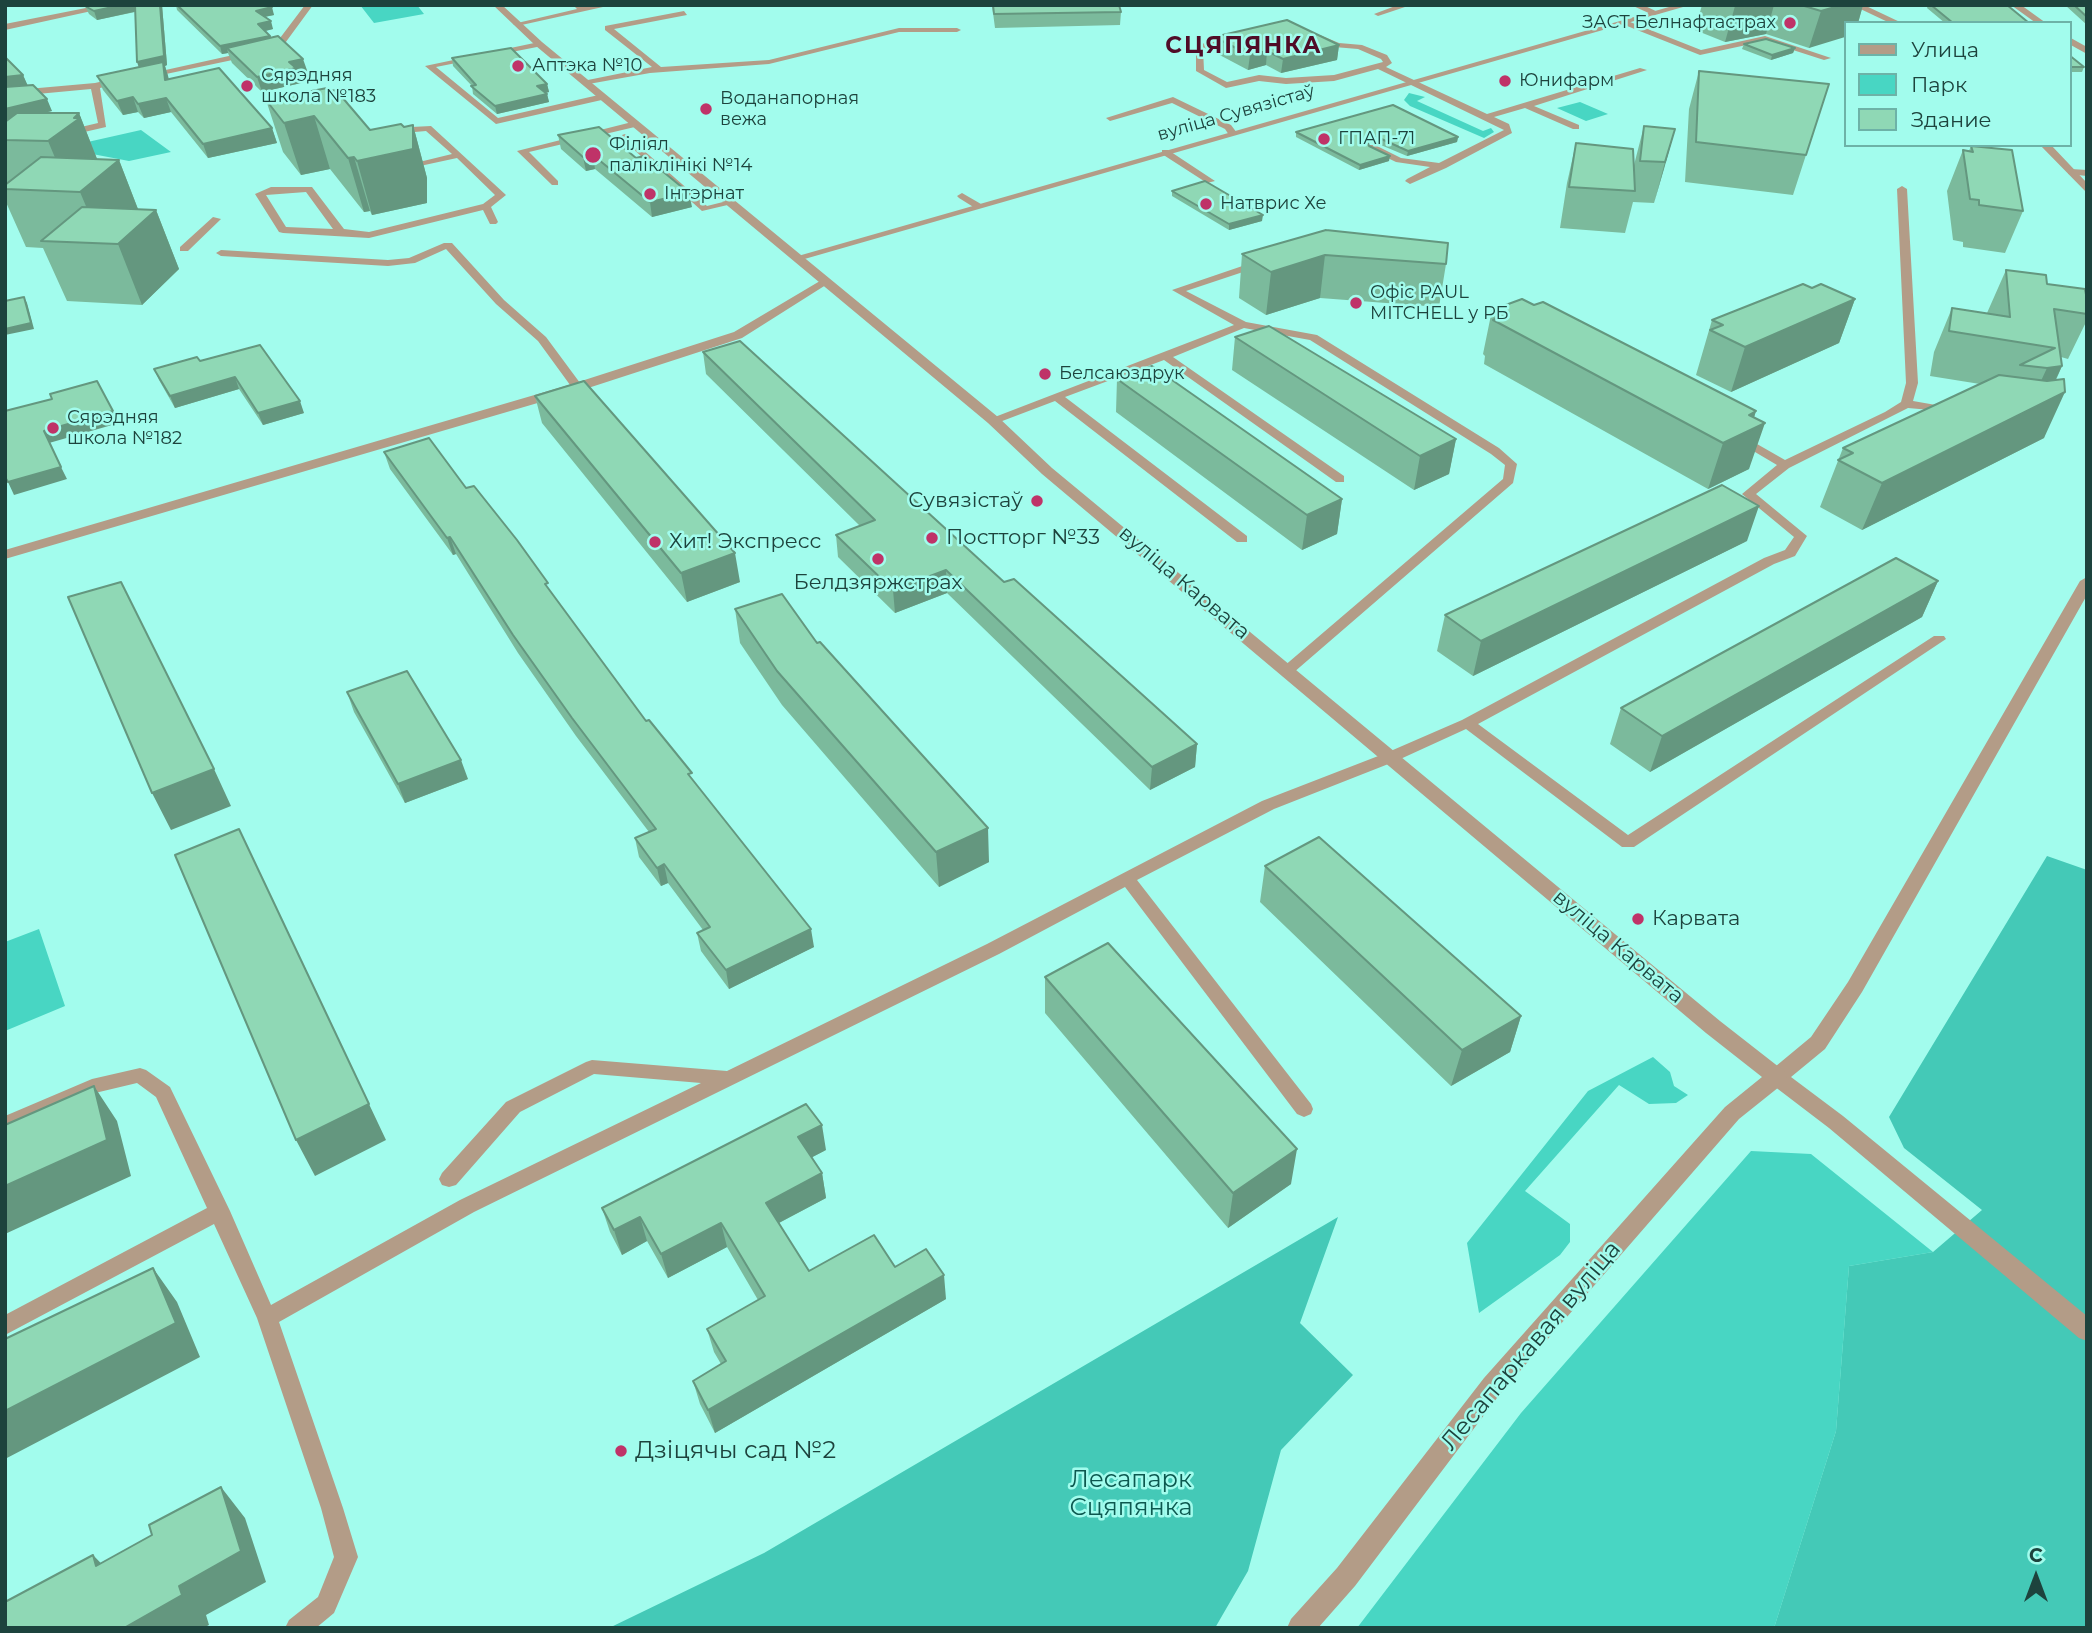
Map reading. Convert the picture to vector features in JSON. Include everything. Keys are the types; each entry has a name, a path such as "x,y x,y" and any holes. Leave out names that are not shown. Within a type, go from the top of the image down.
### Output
{"street":[{"path":"41,20 91,5"},
{"path":"5,27 116,5"},
{"name":"вуліца Карвата","path":"497,5 539,44 993,420 1047,471 1713,1027 1836,1122 2087,1329"},
{"name":"вуліца Сувязістаў","path":"797,258 1411,81 1686,5"},
{"path":"1856,5 1893,21"},
{"path":"2015,5 2039,21"},
{"path":"2071,41 2087,51"},
{"path":"2047,147 2087,190"},
{"path":"5,555 577,387 738,335 825,281"},
{"path":"1777,1077 1818,1043 1855,987 2087,582"},
{"name":"Лесапаркавая вуліца","path":"1300,1628 1346,1577 1492,1386 1732,1114 1777,1077"}],"lane":[{"path":"5,94 96,86 277,48 309,5"},
{"path":"517,24 608,5"},
{"path":"1378,13 1407,5"},
{"path":"1635,5 1656,13"},
{"path":"659,69 608,29 684,13"},
{"path":"1625,22 1700,53 1765,38 1827,58"},
{"path":"586,83 659,69 769,62 899,30 957,30"},
{"path":"1240,38 1199,47 1199,71 1226,85 1259,78 1286,81 1334,78 1388,63 1384,57 1356,46 1333,43 1313,33"},
{"path":"539,44 429,66 496,121 603,97"},
{"path":"1381,66 1506,126 1508,131 1410,181"},
{"path":"1486,117 1643,70"},
{"path":"50,136 103,125 96,86"},
{"path":"1110,118 1173,100 1228,127 1232,133"},
{"path":"1525,105 1576,127"},
{"path":"555,183 522,151 636,124"},
{"path":"341,232 309,189 271,190 260,194 283,230 369,235 486,206 502,195 428,128 389,132 382,137"},
{"path":"625,137 705,209 731,203"},
{"path":"1372,147 1399,160 1443,166"},
{"path":"1166,152 1210,181"},
{"path":"400,157 409,167 459,155"},
{"path":"2071,173 2087,173"},
{"path":"1902,189 1912,383 1906,404"},
{"path":"962,196 978,206"},
{"path":"486,206 493,222"},
{"path":"184,249 216,219"},
{"path":"221,253 388,262 411,261 448,245 500,302 542,339 577,387"},
{"path":"1274,258 1177,290 1243,325 1313,337 1511,464 1509,480 1288,670"},
{"path":"993,420 1243,325"},
{"path":"1165,356 1340,479"},
{"path":"1057,397 1242,539"},
{"path":"267,1318 467,1206 993,949 1268,805 1391,757 1467,723 1769,561 1790,553 1801,536 1748,494 1785,465 1889,415 1906,404 1960,411"},
{"path":"1727,432 1785,465"},
{"path":"1467,723 1628,843 1939,639"},
{"path":"1127,878 1304,1109"},
{"path":"449,1179 513,1107 592,1068 729,1078"},
{"path":"5,1125 92,1086 140,1076 163,1092 267,1318 346,1557 326,1605 297,1628"},
{"path":"5,1326 220,1211"}],"green space":[{"path":"360,5 417,5 424,14 374,23"},
{"path":"1409,93 1425,97 1417,101 1483,131 1491,128 1494,132 1484,138 1410,106 1404,100"},
{"path":"1580,102 1608,114 1586,121 1557,108"},
{"path":"141,130 171,152 129,161 61,148"},
{"path":"2047,856 2087,870 2087,1628 1774,1628 1836,1431 1849,1266 1933,1252 1982,1210 1904,1148 1889,1117"},
{"path":"39,929 65,1006 5,1031 5,942"},
{"path":"1653,1057 1670,1072 1674,1086 1688,1095 1676,1103 1649,1104 1619,1085 1525,1191 1570,1224 1570,1242 1560,1255 1479,1313 1467,1243 1588,1091"},
{"path":"1751,1151 1811,1154 1933,1252 1849,1266 1836,1431 1774,1628 1357,1628 1521,1413"},
{"name":"Лесапарк Сцяпянка","path":"1338,1217 1300,1323 1353,1375 1281,1450 1248,1571 1215,1628 609,1628 764,1553"}],"building":[{"path":"86,5 122,5 94,11"},
{"path":"135,5 160,5 164,56 137,62"},
{"path":"177,5 269,5 272,7 256,11 271,21 258,24 270,36 220,46"},
{"path":"993,5 1119,5 1121,12 994,14"},
{"path":"1801,5 1842,5 1821,11"},
{"path":"1931,5 2007,5 2027,21 1951,21"},
{"path":"2074,5 2087,5 2087,17"},
{"path":"1287,20 1339,45 1283,59 1267,51 1250,55 1214,37"},
{"path":"278,36 303,59 289,62 296,68 257,77 227,48"},
{"path":"1766,39 1795,48 1772,55 1744,44"},
{"path":"511,48 547,84 537,86 547,94 495,106 471,86 476,85 452,58"},
{"path":"5,57 23,75 5,77"},
{"path":"2071,57 2084,67 2071,67"},
{"path":"163,62 165,80 219,68 272,128 203,144 166,98 138,104 133,97 117,101 97,76"},
{"path":"1699,71 1829,84 1806,155 1696,142"},
{"path":"33,85 47,99 5,109 5,87"},
{"path":"327,88 330,91 336,90 370,130 401,124 404,127 413,125 413,149 357,161 354,157 348,158 314,116 284,123 266,100"},
{"path":"1393,105 1458,137 1408,151 1377,137 1370,137 1367,140 1369,146 1390,156 1360,165 1296,132"},
{"path":"17,113 79,113 74,118 80,118 48,141 5,140 5,122"},
{"path":"1644,126 1675,129 1665,162 1640,161"},
{"path":"599,127 636,158 644,156 689,193 650,202 593,155 583,157 558,135"},
{"path":"1576,143 1633,149 1635,191 1569,187"},
{"path":"1971,147 2012,150 2023,211 1979,205 1979,200 1970,199 1963,150 1973,152"},
{"path":"41,157 119,160 80,192 5,189 5,185"},
{"path":"1205,181 1263,215 1229,224 1172,191"},
{"path":"82,207 156,210 118,244 41,241"},
{"path":"1326,230 1448,243 1446,264 1325,255 1271,272 1242,254"},
{"path":"2006,270 2046,275 2047,284 2085,289 2087,314 2054,309 2062,366 2047,368 2020,365 2055,348 1949,331 1952,308 2010,317"},
{"path":"1803,284 1812,288 1821,284 1855,299 1745,347 1710,330 1723,325 1712,320"},
{"path":"24,297 31,323 5,329 5,301"},
{"path":"1522,299 1534,305 1543,302 1756,411 1749,415 1765,423 1723,443 1493,320 1503,316 1492,310"},
{"path":"1269,326 1456,439 1420,456 1235,337"},
{"path":"740,341 1004,582 1014,579 1197,744 1152,767 946,570 893,590 836,535 875,520 703,352"},
{"path":"260,345 300,401 258,413 235,377 170,396 154,369 197,357 200,361"},
{"path":"1152,366 1342,499 1307,515 1117,379"},
{"path":"1999,375 2047,381 2064,379 2065,392 1882,483 1838,460 1853,453 1843,448"},
{"path":"97,381 113,411 44,431 61,467 8,482 5,477 5,411 52,399 50,394"},
{"path":"584,381 735,553 681,573 535,396"},
{"path":"429,438 466,488 474,486 517,540 548,583 545,584 646,721 649,720 692,773 688,774 811,929 726,970 697,933 710,927 664,864 657,868 635,838 656,829 513,635 450,537 447,538 384,452"},
{"path":"1722,485 1759,506 1481,641 1445,615"},
{"path":"1896,558 1938,581 1662,736 1621,708"},
{"path":"121,582 214,769 152,793 68,597"},
{"path":"782,594 817,643 820,642 988,828 936,852 777,671 735,609"},
{"path":"407,671 461,760 398,784 347,692"},
{"path":"239,829 369,1104 296,1140 175,855"},
{"path":"1319,837 1521,1016 1462,1050 1265,866"},
{"path":"1108,943 1297,1149 1233,1193 1045,977"},
{"path":"94,1086 107,1140 5,1186 5,1125"},
{"path":"806,1104 822,1125 798,1137 822,1173 766,1203 809,1271 874,1235 895,1267 926,1249 944,1275 708,1410 693,1381 726,1361 707,1329 765,1296 721,1223 661,1254 640,1217 614,1230 602,1208"},
{"path":"153,1268 176,1323 5,1411 5,1339"},
{"path":"221,1487 241,1551 179,1586 182,1595 124,1628 5,1628 5,1602 93,1555 96,1566 152,1535 149,1525"}],"place":[{"name":"ЗАСТ Белнафтастрах","path":"1790,23"},
{"name":"Аптэка №10","path":"518,66"},
{"name":"Юнифарм","path":"1505,81"},
{"name":"Сярэдняя школа №183","path":"247,86"},
{"name":"Воданапорная вежа","path":"706,109"},
{"name":"ГПАП-71","path":"1324,139"},
{"name":"Філіял паліклінікі №14","path":"593,155"},
{"name":"Інтэрнат","path":"650,194"},
{"name":"Натврис Хе","path":"1206,204"},
{"name":"Офіс PAUL MITCHELL у РБ","path":"1356,303"},
{"name":"Белсаюздрук","path":"1045,374"},
{"name":"Сярэдняя школа №182","path":"53,428"},
{"name":"Сувязістаў","path":"1037,501"},
{"name":"Постторг №33","path":"932,538"},
{"name":"Хит! Экспресс","path":"655,542"},
{"name":"Белдзяржстрах","path":"878,559"},
{"name":"Карвата","path":"1638,919"},
{"name":"Дзіцячы сад №2","path":"621,1451"}],"district":[{"name":"СЦЯПЯНКА","path":"1244,46"}]}
